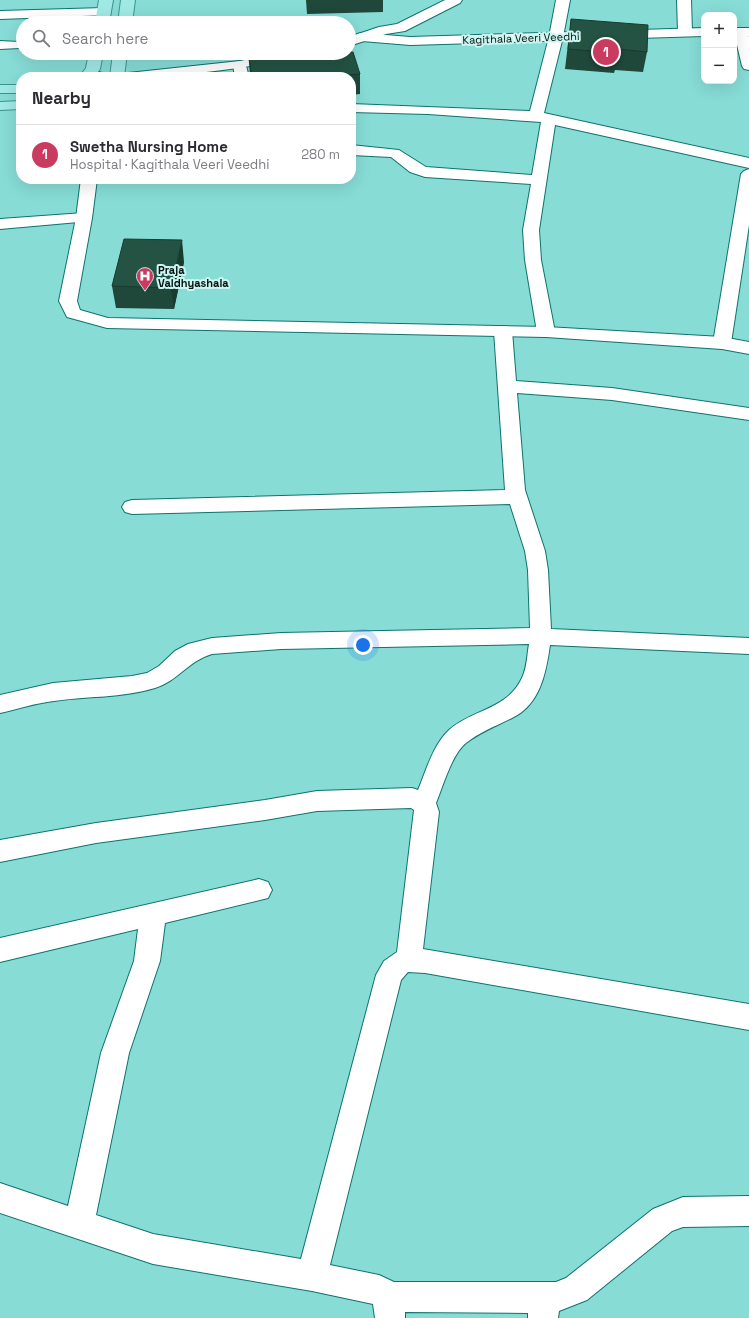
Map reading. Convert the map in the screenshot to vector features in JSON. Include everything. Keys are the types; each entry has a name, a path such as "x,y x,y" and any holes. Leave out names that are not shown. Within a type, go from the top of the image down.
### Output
{"main road":[{"path":"126,16 128,0"},
{"path":"93,72 95,60"},
{"path":"118,72 119,60"},
{"path":"0,89 16,89"},
{"path":"0,106 16,105"}],"street":[{"path":"26,14 32,0"},
{"path":"384,30 390,22 434,0"},
{"path":"356,40 384,30 400,28 455,0"},
{"path":"546,332 533,260 530,230 538,180 543,117 563,0"},
{"path":"684,0 685,32"},
{"path":"0,15 104,12"},
{"name":"Kagithala Veeri Veedhi","path":"356,40 410,41 701,32"},
{"path":"741,32 749,66"},
{"path":"222,72 241,71 277,60"},
{"path":"356,108 428,110 543,117 749,163"},
{"path":"356,150 394,153 400,155 417,171 538,180"},
{"path":"722,343 749,174"},
{"path":"88,184 84,218 68,301 73,313 107,323 546,332 722,343 749,348"},
{"path":"0,224 84,218"},
{"path":"409,960 427,812 424,803 446,752 457,737 482,721 506,711 520,701 534,678 541,637 535,551 515,490 503,332"},
{"path":"507,386 612,394 749,414"},
{"path":"132,506 517,497"},
{"path":"0,704 53,692 132,685 153,680 167,672 183,657 196,650 212,646 281,641 541,637 749,646"},
{"path":"0,851 96,833 265,810 317,801 412,798 424,803"},
{"path":"0,950 258,890"},
{"path":"79,1224 114,1053 147,961 154,914"},
{"path":"312,1276 389,975 397,964 409,960 432,962 749,1017"},
{"path":"0,1198 153,1249 312,1276 379,1290 390,1307 544,1308 556,1296 576,1289 663,1218 683,1212 749,1212"}],"building":[{"path":"571,19 648,25 647,52 618,49 617,53 568,49"},
{"path":"249,60 356,60 360,74 356,74 356,72 251,72"},
{"path":"124,239 182,240 171,288 112,286"}],"place":[{"name":"Swetha Nursing Home","path":"606,52"},
{"name":"Praja Vaidhyashala","path":"145,291"}]}
